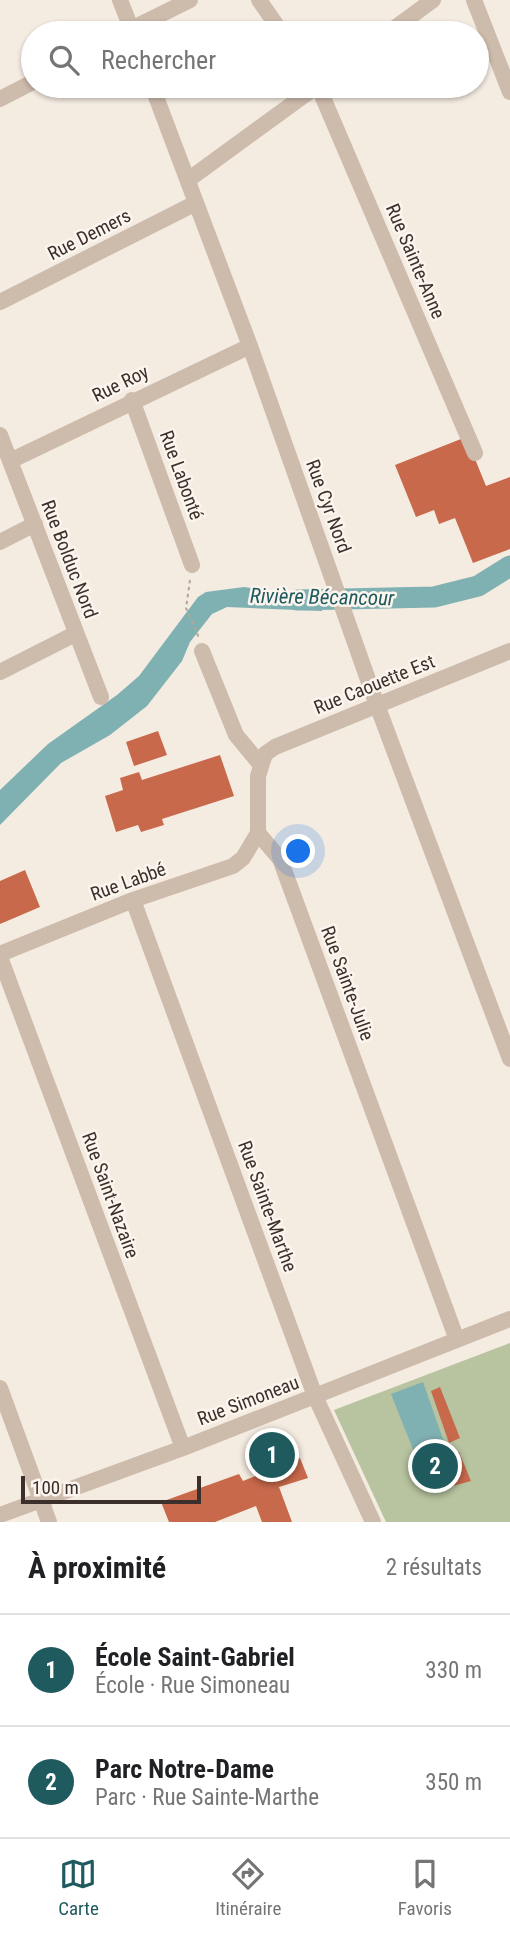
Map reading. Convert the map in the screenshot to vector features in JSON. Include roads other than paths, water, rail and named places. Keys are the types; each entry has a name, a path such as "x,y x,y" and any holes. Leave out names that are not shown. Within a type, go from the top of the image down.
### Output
{"street":[{"path":"120,0 126,21"},
{"path":"150,21 190,0"},
{"path":"258,0 273,21"},
{"path":"404,21 433,0"},
{"path":"474,0 482,21"},
{"path":"489,38 510,92"},
{"path":"0,99 21,88"},
{"name":"Rue Cyr Nord","path":"157,98 250,346 377,705 510,1059"},
{"path":"188,180 301,98"},
{"name":"Rue Sainte-Anne","path":"323,98 475,453"},
{"name":"Rue Demers","path":"0,302 196,203"},
{"name":"Rue Roy","path":"10,461 132,400 250,346"},
{"name":"Rue Labonté","path":"132,400 192,565"},
{"name":"Rue Bolduc Nord","path":"0,436 101,697"},
{"path":"0,542 35,524"},
{"path":"0,672 75,634"},
{"path":"201,647 236,735 261,764 258,776 258,833"},
{"name":"Rue Caouette Est","path":"261,764 265,754 275,747 510,651"},
{"name":"Rue Labbé","path":"0,956 134,900 233,866 247,852 258,833"},
{"name":"Rue Sainte-Julie","path":"258,833 279,859 457,1340"},
{"name":"Rue Sainte-Marthe","path":"134,900 315,1396 373,1522"},
{"name":"Rue Saint-Nazaire","path":"0,956 183,1448"},
{"name":"Rue Simoneau","path":"0,1515 183,1448 510,1320"},
{"path":"0,1388 49,1522"}],"water":[{"path":"244,587 324,599 322,611 227,607 212,614 190,642 182,661 147,706 110,735 61,763 0,825 0,790 48,744 139,676 198,597 206,592"},
{"path":"423,1382 444,1442 414,1452 391,1394"}],"waterway":[{"name":"Rivière Bécancour","path":"297,600 434,597 478,586 510,566"}],"place":[{"name":"École Saint-Gabriel","path":"272,1455"},
{"name":"Parc Notre-Dame","path":"435,1466"}]}
